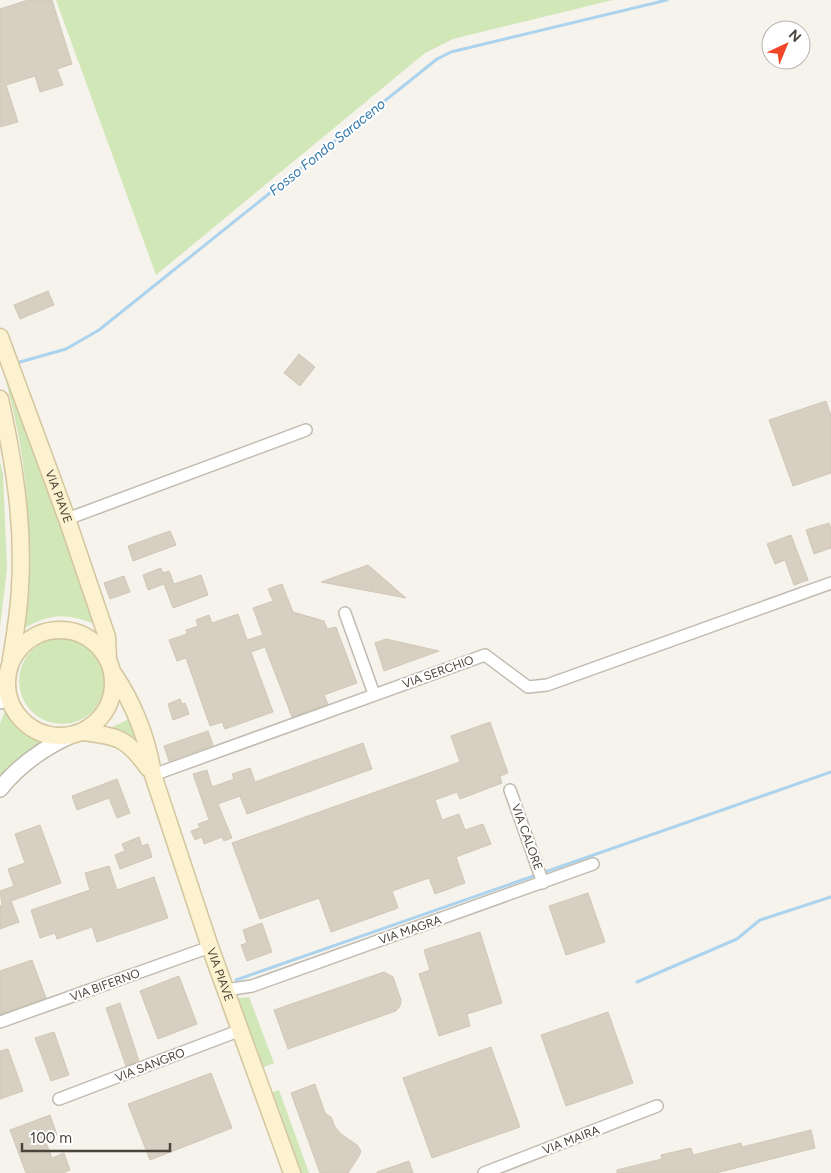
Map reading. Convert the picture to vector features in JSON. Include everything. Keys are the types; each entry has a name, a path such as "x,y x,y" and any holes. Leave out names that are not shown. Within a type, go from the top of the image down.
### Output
{"main road":[{"name":"VIA PIAVE","path":"0,338 67,519 107,638 111,666 125,690 151,760 153,775 210,947 292,1173"},
{"path":"0,399 14,473 20,531 20,589 7,681 9,697 15,712 26,724 40,732 56,736 77,734 94,725 108,708 114,687 111,666 98,644 84,634 67,630 50,630 33,636 20,647 11,662"},
{"name":"VIA PIAVE","path":"77,734 116,738 128,744 137,752 153,775"}],"street":[{"path":"67,519 306,430"},
{"name":"VIA SERCHIO","path":"153,775 485,655 528,687 546,685 831,584"},
{"path":"345,613 374,694"},
{"path":"0,702 7,681"},
{"path":"0,789 21,766 37,754 50,745 77,734"},
{"name":"VIA CALORE","path":"510,790 543,883"},
{"name":"VIA MAGRA","path":"226,990 252,986 594,864"},
{"name":"VIA BIFERNO","path":"0,1022 210,947"},
{"name":"VIA SANGRO","path":"59,1099 240,1030"},
{"name":"VIA MAIRA","path":"484,1173 657,1106"}],"green space":[{"path":"56,0 613,0 453,39 425,53 156,275"},
{"path":"0,359 99,626 79,619 61,616 33,623 23,629 27,554 27,498 18,434"},
{"path":"0,462 3,474 7,568 0,628"},
{"path":"62,638 78,641 86,645 98,657 102,665 105,681 102,697 98,705 86,717 78,721 62,724 46,721 38,717 26,705 22,697 19,681 22,665 26,657 38,645 46,641"},
{"path":"5,711 21,730 43,743 20,759 0,777 0,724"},
{"path":"131,718 144,755 104,731"},
{"path":"249,997 274,1063 262,1068 237,998"},
{"path":"279,1090 309,1173 301,1173 273,1092"}],"building":[{"path":"28,0 52,0 72,64 57,69 63,85 40,92 35,76 6,85 18,122 0,127 0,9"},
{"path":"48,291 54,305 20,319 14,305"},
{"path":"299,354 315,367 300,386 284,373"},
{"path":"826,401 831,416 831,473 793,486 769,420"},
{"path":"829,523 831,529 831,548 814,554 806,530"},
{"path":"170,531 176,545 133,561 128,546"},
{"path":"791,535 808,580 794,585 785,560 775,564 767,544"},
{"path":"368,565 406,598 321,582"},
{"path":"161,568 163,573 169,571 174,584 201,575 208,595 173,608 164,584 148,590 143,575"},
{"path":"124,576 130,592 110,599 104,583"},
{"path":"282,584 293,612 324,621 327,629 336,627 357,683 324,695 328,704 292,717 265,647 251,652 273,712 225,729 222,722 210,726 186,658 177,661 169,640 187,634 186,630 198,626 196,620 209,615 212,623 238,614 247,640 263,635 253,608 273,601 268,589"},
{"path":"386,639 439,651 384,671 375,643"},
{"path":"180,699 182,704 185,703 189,714 173,720 168,704"},
{"path":"490,722 508,773 500,776 502,783 460,799 457,792 435,800 442,820 459,814 465,830 483,824 491,844 456,857 465,883 435,894 429,878 392,891 398,908 331,932 319,898 260,919 232,843 460,762 451,736"},
{"path":"208,731 213,745 169,761 164,746"},
{"path":"363,743 372,769 247,814 240,796 218,804 232,838 224,841 222,837 204,844 202,837 195,840 191,831 200,828 198,824 209,820 193,774 207,770 212,787 234,779 232,774 250,768 255,782"},
{"path":"117,779 130,813 117,818 109,798 77,810 72,796"},
{"path":"40,825 61,883 11,901 19,922 0,929 0,906 2,905 0,891 14,886 8,869 25,863 15,834"},
{"path":"139,837 142,846 148,844 152,857 120,869 115,855 125,851 122,844"},
{"path":"109,866 117,890 154,877 168,918 97,942 92,927 57,939 55,933 40,938 31,910 90,890 85,873"},
{"path":"588,893 605,942 566,955 549,906"},
{"path":"262,923 272,952 247,961 241,945 247,943 243,930"},
{"path":"480,932 502,1003 467,1014 470,1026 439,1036 419,974 430,970 424,950"},
{"path":"32,960 46,998 0,1014 0,971"},
{"path":"384,972 393,977 401,1000 400,1006 396,1011 288,1049 274,1010"},
{"path":"179,976 197,1024 158,1039 140,991"},
{"path":"120,1003 139,1061 126,1066 106,1008"},
{"path":"608,1012 633,1083 566,1106 541,1035"},
{"path":"54,1032 69,1075 51,1081 35,1038"},
{"path":"491,1047 520,1127 432,1158 403,1078"},
{"path":"8,1049 23,1091 0,1099 0,1051"},
{"path":"211,1073 232,1128 150,1160 128,1104"},
{"path":"315,1084 325,1113 331,1117 335,1127 341,1134 357,1145 361,1151 348,1173 320,1173 291,1093"},
{"path":"50,1115 57,1135 45,1140 52,1158 64,1153 70,1170 63,1173 26,1173 10,1130"},
{"path":"811,1130 815,1148 716,1173 617,1173 617,1170 662,1159 661,1155 691,1148 693,1155 741,1143 742,1147"},
{"path":"409,1161 413,1173 377,1173 377,1172"}],"waterway":[{"name":"Fosso Fondo Saraceno","path":"20,362 66,349 99,330 437,59 451,52 667,0"},
{"path":"236,980 831,772"},
{"path":"637,982 737,939 760,920 831,897"}]}
